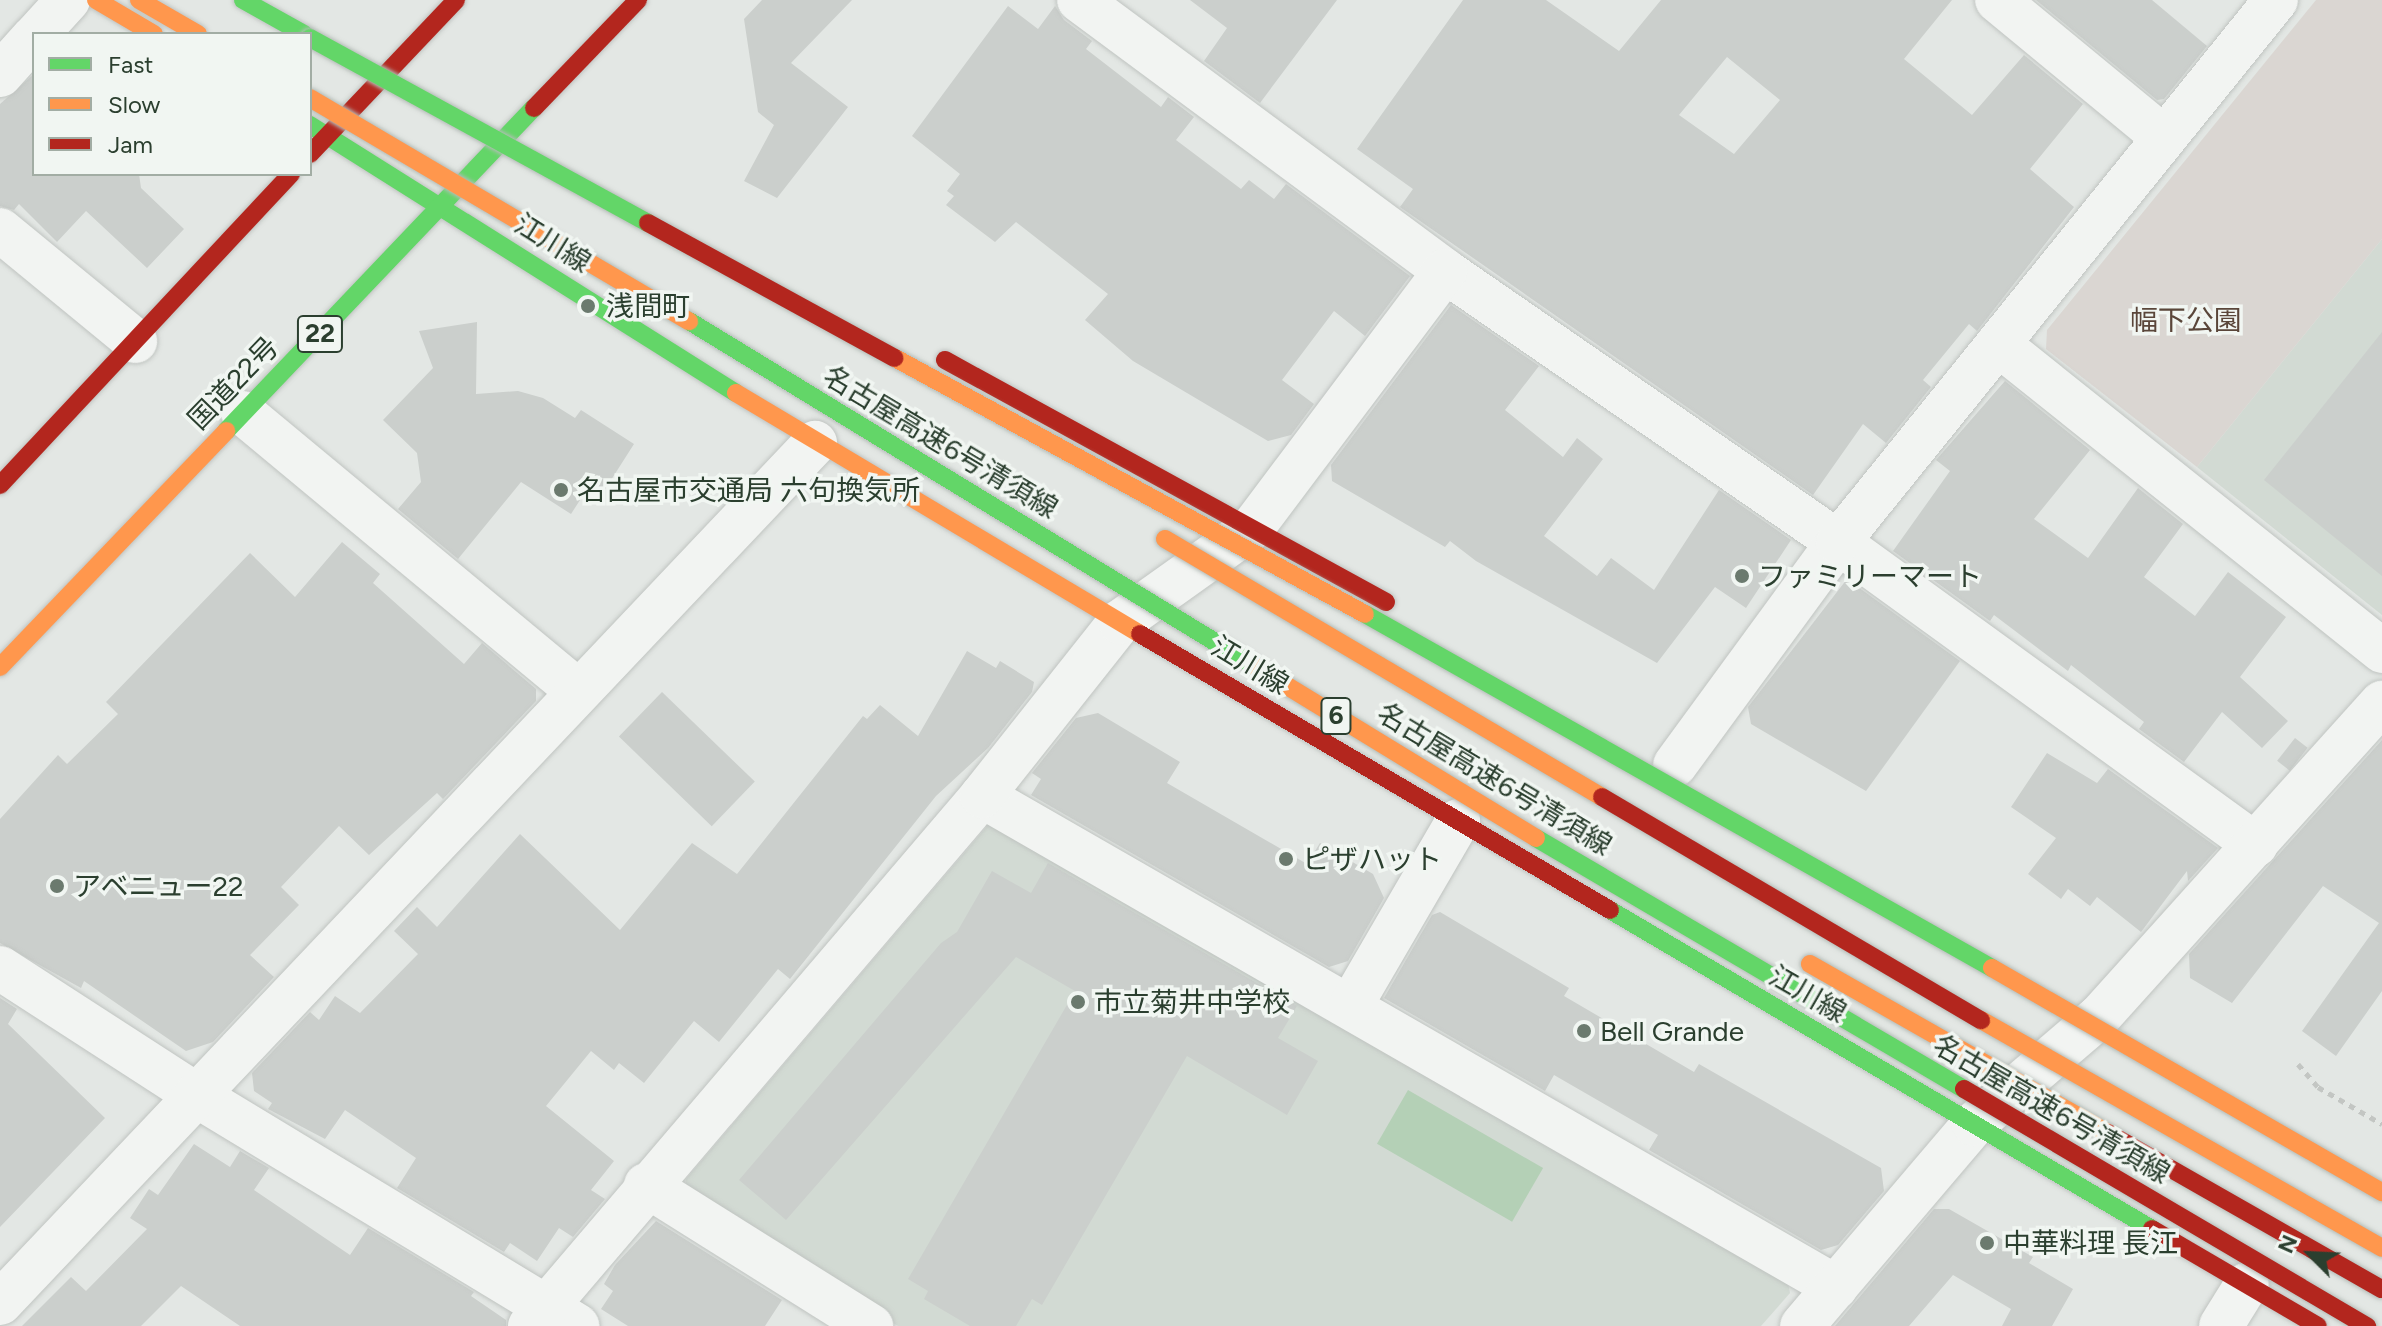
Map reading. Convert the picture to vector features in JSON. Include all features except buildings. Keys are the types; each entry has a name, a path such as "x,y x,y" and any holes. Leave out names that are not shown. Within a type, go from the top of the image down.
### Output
{"main road":[{"path":"96,0 151,32"},
{"path":"139,0 195,32"},
{"path":"243,0 300,32"},
{"path":"278,0 624,187"},
{"path":"312,152 397,67 456,0"},
{"name":"国道22号","path":"0,667 439,204 638,0"},
{"name":"名古屋高速6号清須線","path":"312,39 586,193 1597,741 2382,1192"},
{"name":"名古屋高速6号清須線","path":"312,99 545,233 1519,828 2367,1326"},
{"name":"江川線","path":"312,126 815,443 2318,1326"},
{"path":"0,485 289,176"},
{"path":"586,193 969,422"},
{"path":"545,233 868,413 1183,599"},
{"path":"925,349 1403,611"},
{"path":"1146,528 1976,1017 2382,1248"},
{"path":"1682,769 2099,1017 2382,1177"},
{"path":"1786,950 2382,1289"}],"street":[{"path":"39,32 68,0"},
{"path":"1079,0 1445,271 1838,542 2256,845"},
{"path":"1997,0 2163,137"},
{"path":"1682,769 1838,542 2276,0"},
{"path":"0,75 32,39"},
{"path":"0,230 135,341"},
{"path":"0,968 550,1319 646,1185 982,796 1120,622 1253,527 1445,271"},
{"path":"1998,344 2382,651"},
{"path":"243,413 577,690"},
{"path":"0,1303 577,690 815,443"},
{"path":"1802,1326 1974,1124 2099,1017 2382,703"},
{"path":"982,796 1351,1005 1836,1287"},
{"path":"1351,1005 1458,821"},
{"path":"646,1185 871,1326"},
{"path":"2221,1326 2247,1284"}],"path":[{"path":"2298,1064 2318,1087 2382,1124"}],"shaded area":[{"path":"2382,239 2382,615 2197,467"},
{"name":"市立菊井中学校","path":"989,824 1786,1273 1790,1293 1761,1326 898,1326 685,1196 686,1179"},
{"path":"1408,1090 1543,1168 1512,1222 1377,1144"}],"green space":[{"name":"幅下公園","path":"2316,0 2382,0 2382,239 2197,467 2046,349 2047,330"}],"traffic: fast":[{"path":"243,0 300,32"},
{"path":"312,39 648,223"},
{"path":"226,431 534,108"},
{"path":"312,126 736,393"},
{"path":"689,321 1256,667"},
{"path":"1365,614 1992,968"},
{"path":"1536,838 1964,1089"},
{"path":"1610,910 2152,1229"}],"traffic: slow":[{"path":"96,0 151,32"},
{"path":"139,0 195,32"},
{"path":"312,99 689,321"},
{"path":"895,358 1365,614"},
{"path":"736,393 1140,634"},
{"path":"0,667 226,431"},
{"path":"1165,539 1602,797"},
{"path":"1256,667 1536,838"},
{"path":"1810,964 2108,1133"},
{"path":"1992,968 2382,1192"},
{"path":"1981,1020 2382,1248"}],"traffic: jam":[{"path":"312,152 456,0"},
{"path":"534,108 638,0"},
{"path":"0,485 289,176"},
{"path":"648,223 895,358"},
{"path":"945,360 1386,602"},
{"path":"1140,634 1610,910"},
{"path":"1602,797 1981,1020"},
{"path":"1964,1089 2367,1326"},
{"path":"2108,1133 2382,1289"},
{"path":"2152,1229 2318,1326"}],"place":[{"name":"浅間町","path":"588,306"},
{"name":"名古屋市交通局 六句換気所","path":"561,490"},
{"name":"ファミリーマート","path":"1742,576"},
{"name":"ピザハット","path":"1286,859"},
{"name":"アベニュー22","path":"57,886"},
{"name":"市立菊井中学校","path":"1078,1002"},
{"name":"Bell Grande","path":"1584,1031"},
{"name":"中華料理 長江","path":"1987,1243"}]}
